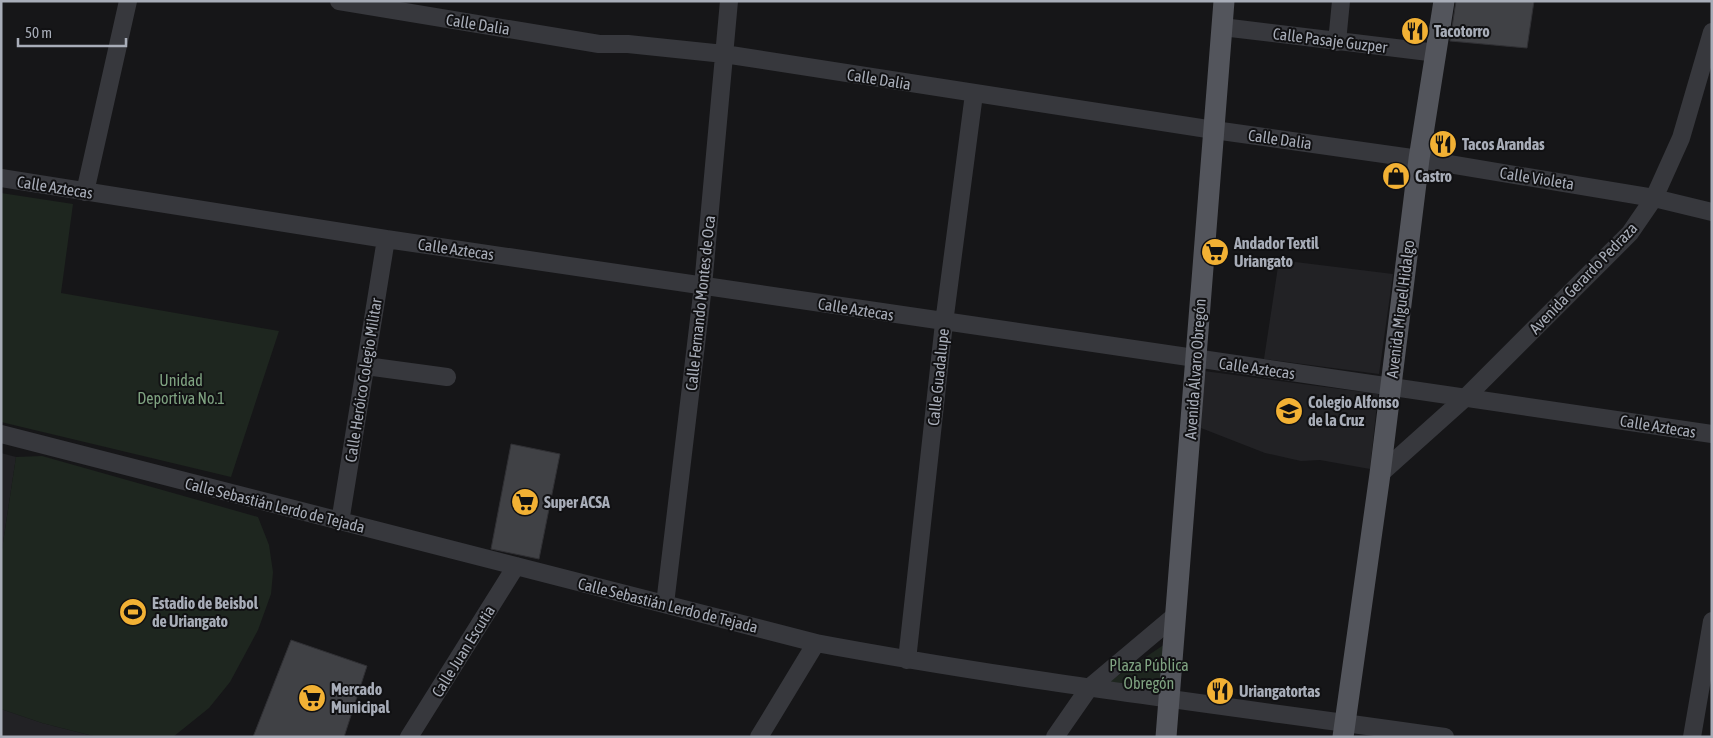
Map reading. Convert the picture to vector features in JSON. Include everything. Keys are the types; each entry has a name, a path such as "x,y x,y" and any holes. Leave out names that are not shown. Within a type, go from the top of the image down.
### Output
{"main road":[{"name":"Avenida Álvaro Obregón","path":"1166,737 1224,1"},
{"name":"Avenida Miguel Hidalgo","path":"1344,730 1380,474 1420,159 1444,1"}],"street":[{"path":"85,192 128,1"},
{"name":"Calle Dalia","path":"339,1 599,44 628,44 724,54 974,94 1420,159"},
{"name":"Calle Fernando Montes de Oca","path":"665,604 703,286 729,1"},
{"path":"1337,42 1341,1"},
{"name":"Calle Pasaje Guzper","path":"1222,27 1437,53"},
{"name":"Avenida Gerardo Pedraza","path":"1380,474 1466,397 1630,233 1654,198 1681,138 1709,58 1712,32"},
{"name":"Calle Guadalupe","path":"907,660 944,323 974,94"},
{"name":"Calle Violeta","path":"1420,159 1654,198 1712,212"},
{"name":"Calle Aztecas","path":"1,178 386,239 944,323 1712,434"},
{"name":"Calle Heróico Colegio Militar","path":"340,522 386,239"},
{"path":"366,366 447,377"},
{"name":"Calle Sebastián Lerdo de Tejada","path":"1,434 816,643 907,660 1169,699 1344,730 1445,737"},
{"name":"Calle Juan Escutia","path":"410,737 516,566"},
{"path":"1055,737 1089,688 1177,614"},
{"path":"1692,737 1712,621"},
{"path":"759,737 816,643"}],"shaded area":[{"path":"1279,260 1393,274 1379,374 1264,359"},
{"name":"Colegio Alfonso de la Cruz","path":"1204,371 1378,394 1370,469 1320,460 1301,461 1265,453 1201,428"},
{"path":"1,453 16,457 1,556"},
{"path":"1,709 42,723 97,737 1,737"}],"green space":[{"name":"Unidad Deportiva No.1","path":"1,193 73,204 61,293 279,331 231,477 1,422"},
{"name":"Estadio de Beisbol de Uriangato","path":"42,456 258,517 269,545 273,572 271,594 258,630 230,682 209,708 173,737 97,737 42,723 1,709 1,556 16,457"},
{"name":"Plaza Pública Obregón","path":"1171,640 1164,693 1107,683"}],"building":[{"path":"1456,1 1534,1 1527,48 1450,41"},
{"name":"Super ACSA","path":"511,444 560,454 539,559 491,549"},
{"name":"Mercado Municipal","path":"291,640 367,666 344,737 253,737"}],"place":[{"name":"Tacotorro","path":"1415,31"},
{"name":"Tacos Arandas","path":"1443,144"},
{"name":"Castro","path":"1396,176"},
{"name":"Andador Textil Uriangato","path":"1215,252"},
{"name":"Colegio Alfonso de la Cruz","path":"1289,411"},
{"name":"Super ACSA","path":"525,502"},
{"name":"Estadio de Beisbol de Uriangato","path":"133,612"},
{"name":"Uriangatortas","path":"1220,691"},
{"name":"Mercado Municipal","path":"312,698"}]}
